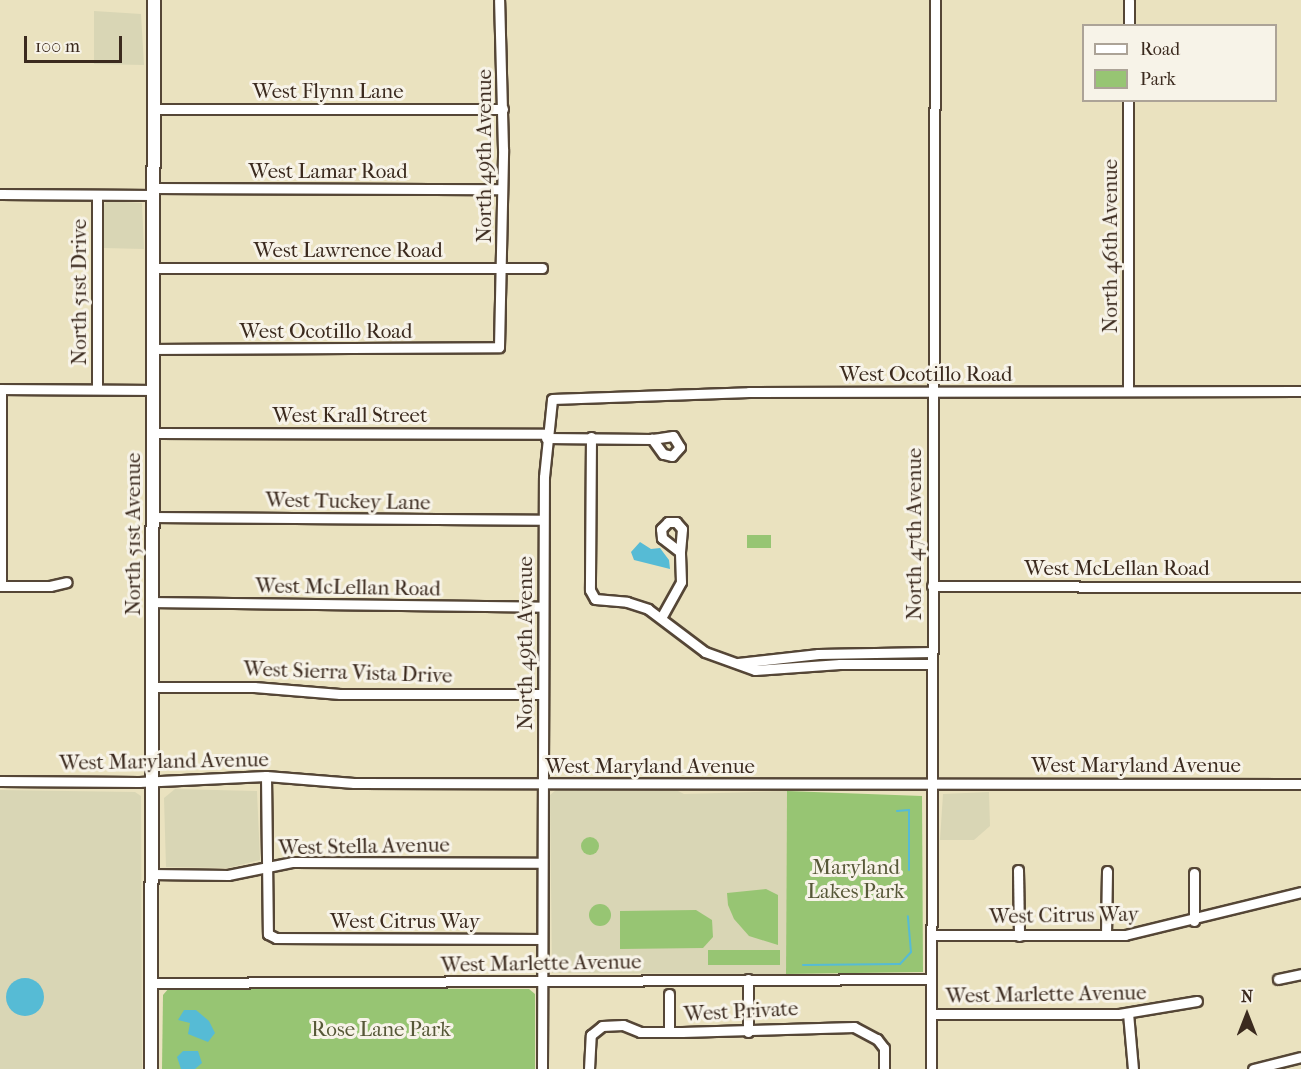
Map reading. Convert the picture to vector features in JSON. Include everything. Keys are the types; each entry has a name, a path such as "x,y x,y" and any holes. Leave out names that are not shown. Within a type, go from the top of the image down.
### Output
{"main road":[{"name":"North 51st Avenue","path":"151,1069 154,0"}],"street":[{"name":"North 49th Avenue","path":"499,0 502,110 502,268 499,347"},
{"name":"North 47th Avenue","path":"931,1069 935,0"},
{"path":"1129,0 1129,24"},
{"name":"North 46th Avenue","path":"1128,102 1128,391"},
{"name":"West Flynn Lane","path":"154,109 502,110"},
{"name":"West Lamar Road","path":"0,194 97,195 153,192 502,189"},
{"name":"North 51st Drive","path":"97,195 97,389"},
{"name":"West Lawrence Road","path":"153,268 542,268"},
{"name":"West Ocotillo Road","path":"153,349 499,347"},
{"path":"67,582 50,586 1,586 0,389 153,390"},
{"name":"West Ocotillo Road","path":"552,399 749,392 1301,391"},
{"name":"North 49th Avenue","path":"542,1069 543,520 547,436 552,399"},
{"name":"West Krall Street","path":"153,433 652,439"},
{"path":"591,437 591,596 633,603 661,618 705,652 755,670 840,664 931,664"},
{"name":"West Tuckey Lane","path":"153,517 543,520"},
{"path":"661,618 681,582 680,552"},
{"name":"West McLellan Road","path":"932,586 1301,586"},
{"name":"West McLellan Road","path":"153,602 543,607"},
{"path":"738,663 818,654 932,652"},
{"name":"West Sierra Vista Drive","path":"152,687 254,687 340,694 543,694"},
{"path":"266,776 266,866"},
{"name":"West Maryland Avenue","path":"0,781 152,780 266,776 354,783 1301,784"},
{"name":"West Stella Avenue","path":"151,874 228,875 292,862 542,863"},
{"name":"West Citrus Way","path":"266,866 268,934 276,938 542,939"},
{"path":"1018,870 1018,936"},
{"path":"1106,935 1107,871"},
{"path":"1194,873 1194,921"},
{"name":"West Citrus Way","path":"932,935 1106,935 1150,932 1301,892"},
{"path":"1278,979 1301,974"},
{"path":"748,979 748,1032"},
{"name":"West Marlette Avenue","path":"151,982 931,979"},
{"path":"669,994 669,1032"},
{"name":"West Marlette Avenue","path":"931,1014 1128,1013 1197,1001"},
{"path":"1128,1013 1133,1069"},
{"name":"West Private","path":"589,1069 590,1040 595,1030 623,1025 640,1032 748,1032 802,1026 854,1027 877,1039 884,1048 884,1069"},
{"path":"1253,1069 1301,1057"}],"shaded area":[{"path":"94,11 141,14 144,65 94,64"},
{"path":"107,201 142,203 144,249 103,248 103,206"},
{"path":"175,789 257,791 260,860 228,868 166,867 164,798"},
{"path":"0,790 135,792 141,796 142,1069 0,1069"},
{"path":"556,790 678,791 684,794 787,791 786,974 552,973 550,795"},
{"path":"989,792 990,826 974,840 940,840 943,794"}],"green space":[{"path":"747,535 771,535 771,548 747,548"},
{"name":"Maryland Lakes Park","path":"787,791 922,796 923,972 786,974"},
{"path":"586,837 594,837 599,842 597,853 586,855 581,850 581,842"},
{"path":"766,889 778,895 778,945 749,936 734,919 728,905 727,893"},
{"path":"600,904 608,907 611,915 608,923 600,926 592,923 589,915 592,907"},
{"path":"696,910 712,920 713,937 703,948 620,949 620,911"},
{"path":"708,950 780,950 780,965 708,965"},
{"name":"Rose Lane Park","path":"169,988 529,989 535,994 535,1069 162,1069 163,995"}],"water":[{"path":"640,542 651,549 660,548 669,560 670,569 634,560 631,552"},
{"path":"25,978 39,983 44,997 39,1011 25,1016 11,1011 6,997 11,983"},
{"path":"184,1010 196,1010 209,1021 215,1033 208,1042 188,1034 190,1023 178,1020"},
{"path":"183,1051 198,1051 202,1063 195,1069 181,1069 177,1057"}],"waterway":[{"path":"897,811 909,810 909,870"},
{"path":"803,965 900,964 911,952 908,916"}]}
